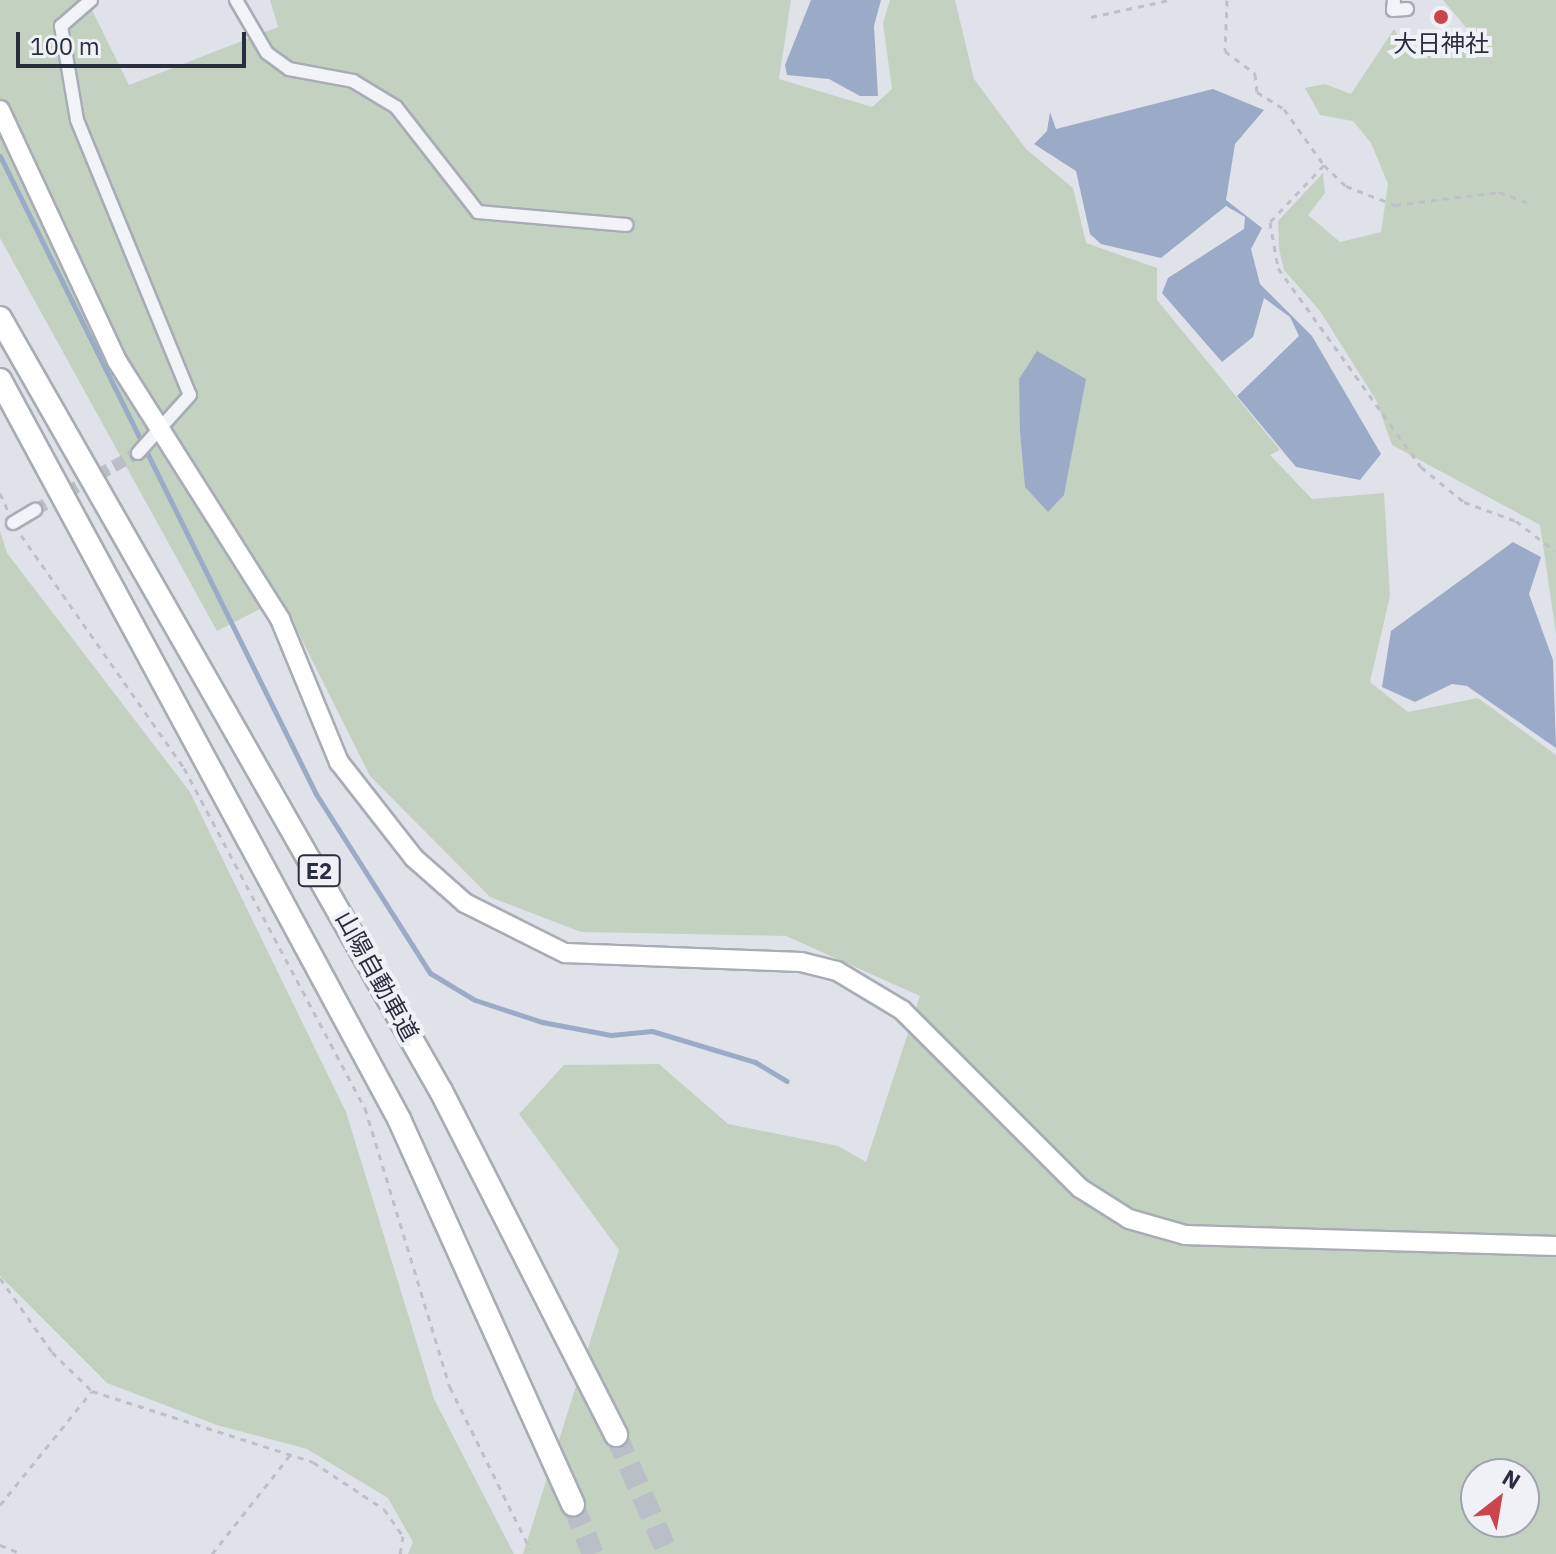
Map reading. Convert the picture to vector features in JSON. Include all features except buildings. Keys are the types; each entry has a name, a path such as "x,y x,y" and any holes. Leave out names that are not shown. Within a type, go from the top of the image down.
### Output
{"highway":[{"name":"山陽自動車道","path":"0,318 433,1077 616,1435"},
{"name":"山陽自動車道","path":"0,380 385,1091 573,1505"}],"street":[{"path":"91,0 61,26 62,56 77,120 139,284 186,375 190,395 138,453"},
{"path":"236,0 267,53 289,69 353,81 396,107 478,212 626,225"},
{"path":"1394,0 1393,10 1407,9"},
{"path":"0,110 84,299 160,429 280,619 339,762 414,858 465,903 565,953 801,962 837,971 902,1010 1049,1160 1129,1219 1185,1235 1556,1246"},
{"path":"13,523 35,510"}],"path":[{"path":"1147,0 1148,6"},
{"path":"1091,17 1169,0"},
{"path":"1227,0 1225,51 1255,74 1257,92 1284,109 1324,165 1373,201 1427,206 1499,192 1527,202"},
{"path":"1324,165 1270,222 1278,268 1421,467 1464,502 1516,521 1555,551"},
{"path":"0,493 13,523 184,768 365,1108 450,1387 530,1549"},
{"path":"0,1278 52,1352 92,1391 292,1453 384,1509 403,1536 400,1554"},
{"path":"0,1505 92,1391"},
{"path":"212,1554 292,1453"},
{"path":"0,1545 22,1554"}],"green space":[{"path":"0,0 87,0 129,85 278,27 270,0 791,0 779,79 872,107 892,89 883,23 890,0 955,0 974,79 1026,149 1073,188 1086,243 1157,268 1157,300 1280,450 1270,455 1312,499 1384,493 1390,596 1370,682 1408,712 1478,698 1556,755 1556,1554 523,1554 619,1250 519,1114 564,1065 659,1064 728,1124 838,1146 866,1162 920,996 786,936 581,932 490,897 370,776 281,598 217,631 0,238"},
{"path":"1443,0 1556,0 1556,634 1540,525 1392,445 1376,400 1320,311 1284,270 1279,249 1278,221 1323,173 1325,193 1308,215 1340,242 1381,232 1388,184 1371,143 1353,121 1320,115 1305,88 1325,84 1351,94 1394,29 1408,53 1480,44"},
{"path":"0,531 7,553 190,792 346,1112 434,1399 514,1554 408,1554 413,1542 388,1498 307,1449 217,1425 107,1383 0,1276"}],"water":[{"path":"811,0 881,0 874,26 878,96 860,96 829,79 787,75 785,65"},
{"path":"1213,89 1264,110 1235,144 1226,200 1262,228 1251,249 1260,284 1312,336 1381,454 1360,480 1296,467 1237,396 1299,336 1290,317 1264,298 1253,337 1222,362 1162,293 1168,278 1244,229 1245,217 1226,206 1161,258 1101,244 1090,234 1076,171 1034,144 1047,131 1050,112 1056,129"},
{"path":"1037,351 1086,379 1064,495 1048,512 1025,487 1020,432 1019,379"},
{"path":"1513,542 1541,557 1529,594 1553,660 1556,748 1467,686 1452,684 1415,702 1382,687 1391,631"}],"waterway":[{"path":"0,156 316,794 430,973 475,1000 542,1022 611,1035 652,1031 755,1062 787,1081"}],"tunnel":[{"path":"35,510 138,453"},
{"path":"616,1435 668,1554"},
{"path":"573,1505 593,1554"}],"place":[{"name":"大日神社","path":"1441,17"}]}
